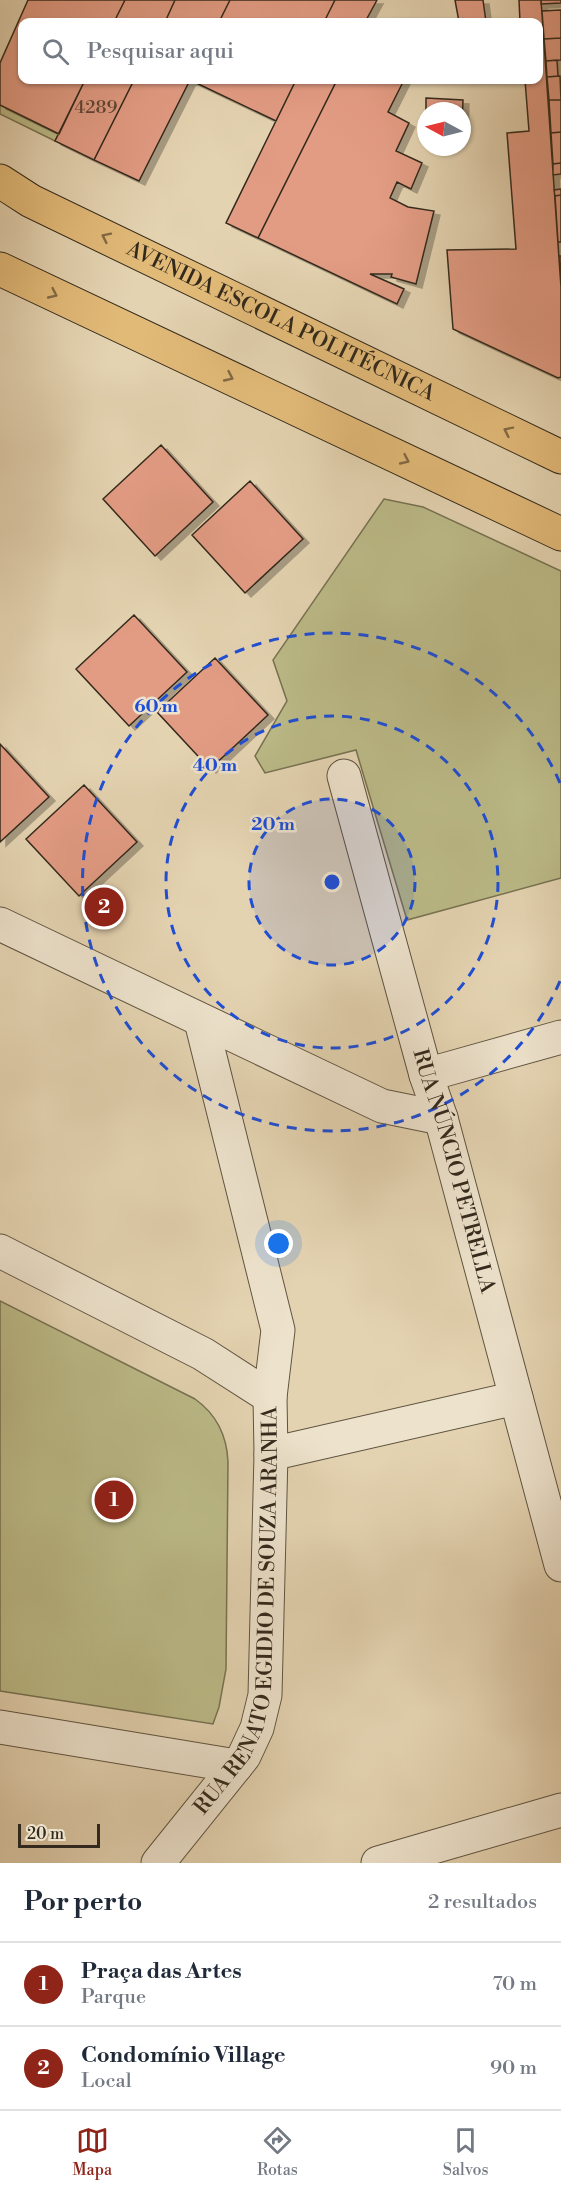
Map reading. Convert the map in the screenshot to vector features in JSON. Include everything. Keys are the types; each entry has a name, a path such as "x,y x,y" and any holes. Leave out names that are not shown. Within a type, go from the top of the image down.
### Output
{"highway":[{"name":"AVENIDA ESCOLA POLITÉCNICA","path":"0,181 42,206 561,457"},
{"path":"0,269 561,534"}],"street":[{"name":"RUA NÚNCIO PETRELLA","path":"344,776 426,1075 441,1118 561,1565"},
{"path":"0,924 382,1106 441,1118"},
{"path":"201,1021 278,1330 270,1397"},
{"path":"426,1075 561,1037"},
{"name":"RUA RENATO EGIDIO DE SOUZA ARANHA","path":"0,1251 203,1354 270,1397 271,1454 265,1695 257,1728 244,1756 158,1863"},
{"path":"271,1454 516,1398"},
{"path":"0,1727 236,1766"},
{"path":"378,1863 561,1810"}],"shaded area":[{"path":"0,105 59,134 55,141 0,114"},
{"path":"384,499 423,507 561,571 561,878 407,920 356,750 265,773 255,756 287,701 273,660"},
{"path":"0,1301 195,1399 209,1412 219,1426 228,1462 226,1669 219,1707 213,1724 0,1691"}],"building":[{"path":"28,0 125,0 116,18 20,18"},
{"path":"125,0 175,0 167,18 116,18"},
{"path":"175,0 230,0 221,18 167,18"},
{"path":"230,0 335,0 326,18 221,18"},
{"path":"335,0 377,0 367,18 326,18"},
{"path":"455,0 483,0 485,18 458,18"},
{"path":"519,0 541,0 542,18 520,18"},
{"path":"541,0 561,0 561,3 541,4"},
{"path":"561,10 561,38 544,39 542,11"},
{"path":"18,22 18,84 83,84 59,134 0,105 0,63"},
{"path":"543,29 561,287 561,377 558,378 453,329 447,250 516,249 507,133 529,131 525,84 543,84"},
{"path":"561,38 561,60 546,61 544,39"},
{"path":"557,60 558,76 547,77 546,61"},
{"path":"560,76 561,100 549,100 547,77"},
{"path":"83,84 132,84 94,160 55,141"},
{"path":"132,84 188,84 139,181 94,160"},
{"path":"198,84 294,84 276,121"},
{"path":"294,84 335,84 258,238 226,223"},
{"path":"335,84 402,84 388,112 409,123 396,151 422,163 411,189 397,182 390,198 408,207 434,211 416,284 391,277 392,274 370,274 404,289 397,304 258,238"},
{"path":"426,98 463,100 463,102 426,102"},
{"path":"549,100 561,100 561,132 551,133"},
{"path":"561,132 561,163 553,164 551,133"},
{"path":"561,163 561,174 553,175 553,164"},
{"path":"561,189 561,195 555,196 554,190"},
{"path":"561,195 561,242 558,242 555,196"},
{"path":"559,256 561,256 561,287"},
{"path":"161,445 213,502 155,556 103,499"},
{"path":"250,481 303,539 245,593 192,535"},
{"path":"134,615 187,672 129,726 76,669"},
{"path":"215,658 268,715 210,769 157,712"},
{"path":"0,744 49,797 0,842"},
{"path":"84,785 137,842 79,896 26,839"},
{"path":"100,890 120,902 108,921 88,911"}],"place":[{"name":"Condomínio Village","path":"104,907"},
{"name":"Praça das Artes","path":"114,1500"}]}
